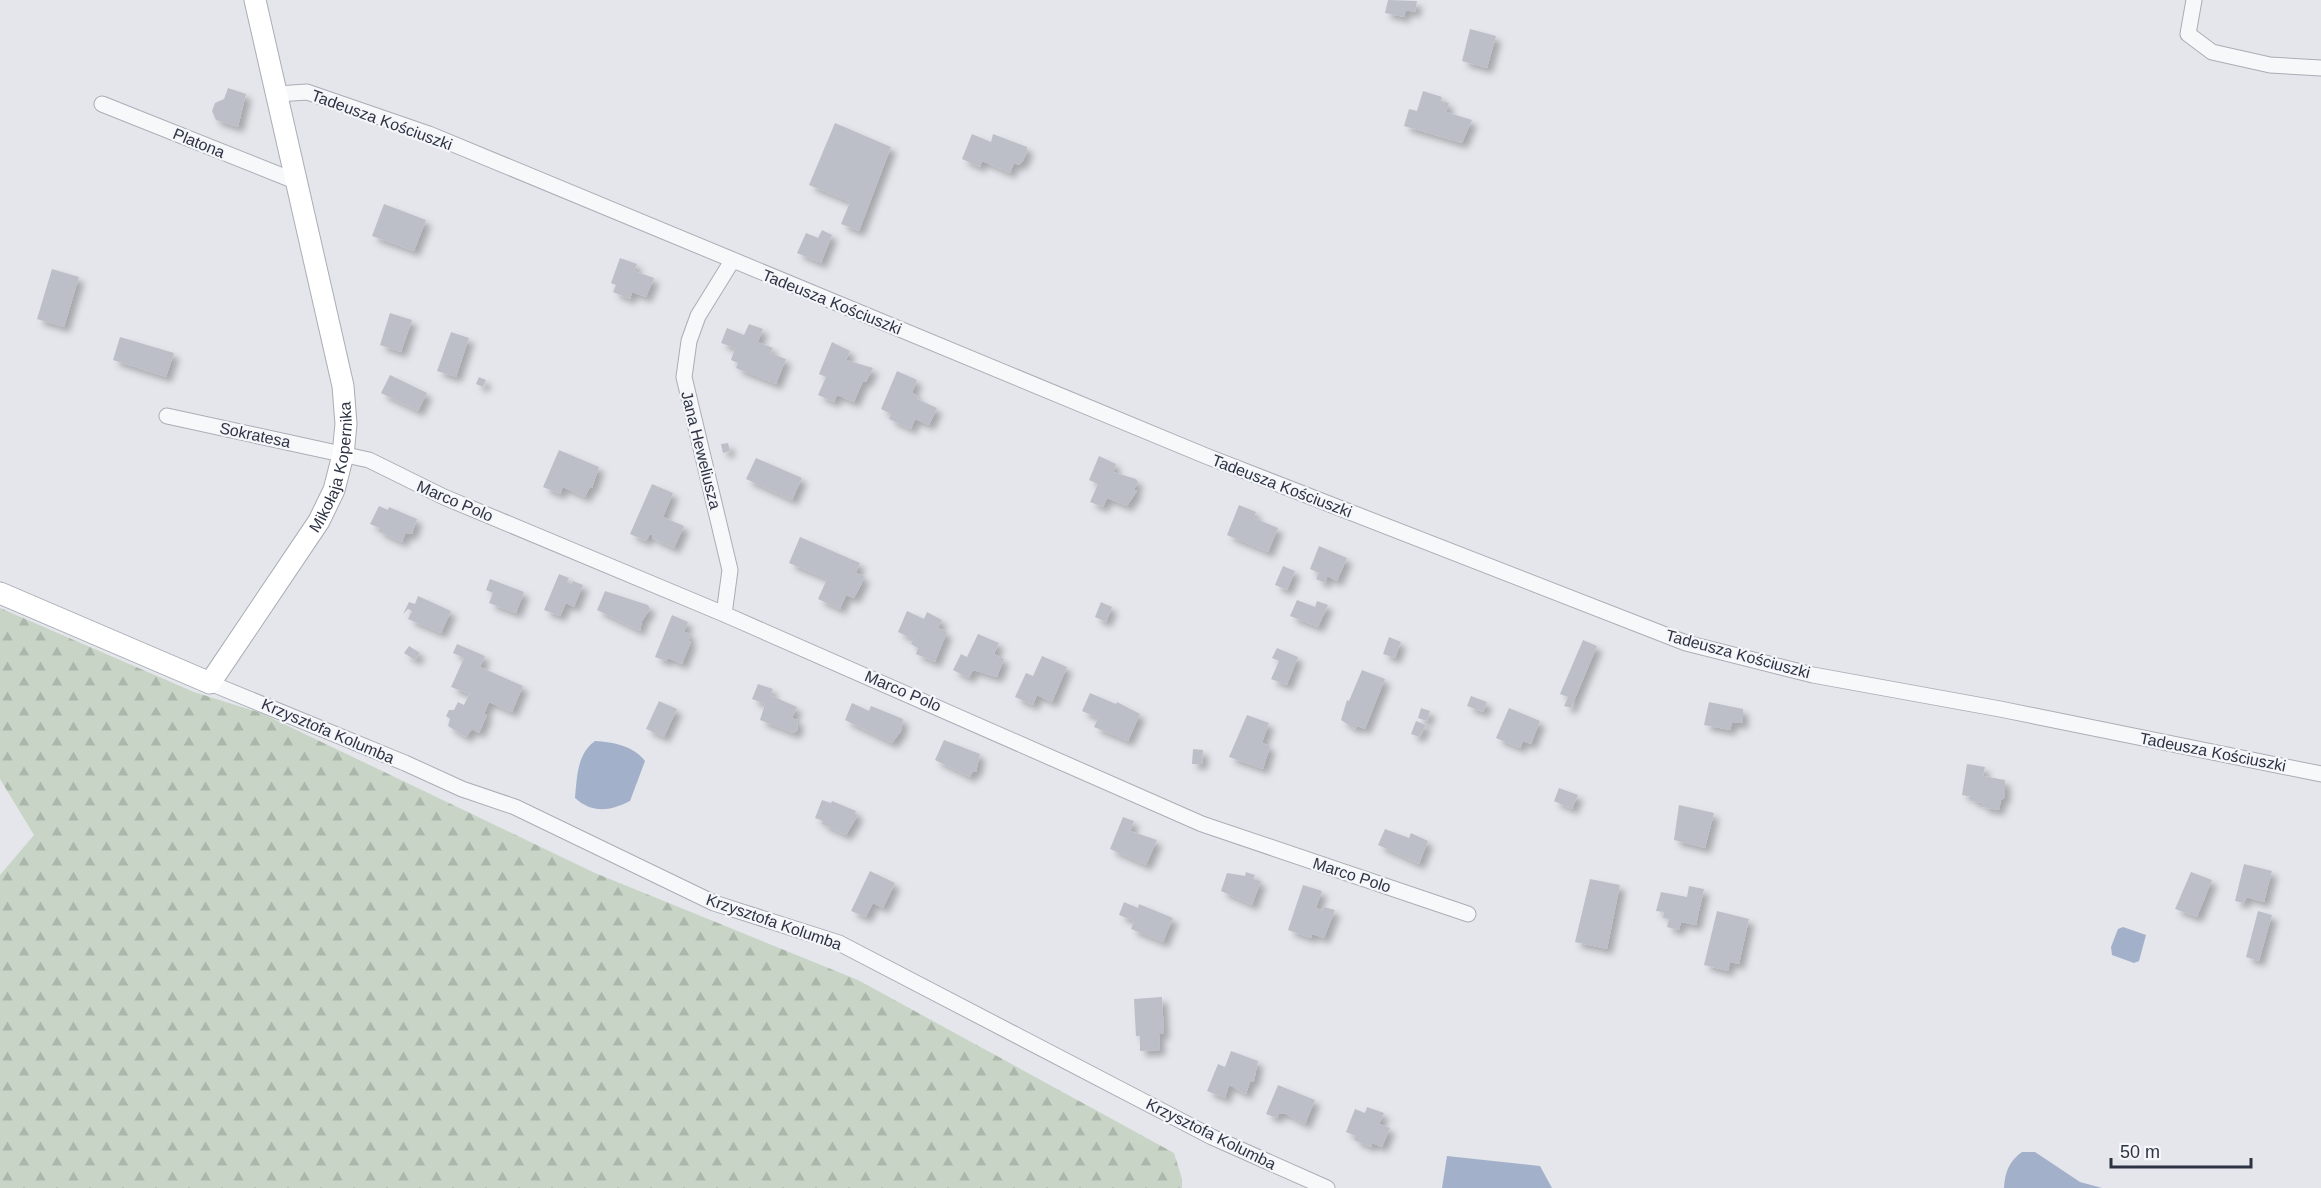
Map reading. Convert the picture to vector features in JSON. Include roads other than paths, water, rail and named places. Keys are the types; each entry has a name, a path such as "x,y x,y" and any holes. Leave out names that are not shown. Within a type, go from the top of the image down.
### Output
{"street":[{"name":"Mikołaja Kopernika","path":"210,683 319,521 334,490 343,455 346,424 343,386 328,313 295,182 255,0"},
{"path":"2194,0 2188,34 2212,52 2270,66 2321,68"},
{"name":"Tadeusza Kościuszki","path":"277,94 307,92 429,134 1206,456 1686,643 1813,675 2000,709 2321,774"},
{"name":"Platona","path":"102,104 295,182"},
{"name":"Jana Heweliusza","path":"724,614 730,570 684,377 689,341 698,316 732,261"},
{"name":"Sokratesa","path":"167,416 343,455"},
{"name":"Marco Polo","path":"343,455 369,460 444,497 724,614 1202,824 1468,914"},
{"path":"0,593 210,683"},
{"name":"Krzysztofa Kolumba","path":"210,683 311,723 462,789 515,807 714,903 839,943 1212,1137 1327,1188"}],"water":[{"path":"595,741 623,746 635,752 645,761 630,801 609,809 595,809 575,798 581,759"},
{"path":"2123,927 2146,935 2139,961 2134,963 2112,955 2111,947 2118,929"},
{"path":"2022,1152 2035,1152 2080,1182 2102,1188 2004,1188 2008,1167"},
{"path":"1447,1156 1540,1166 1552,1188 1442,1188"}]}
